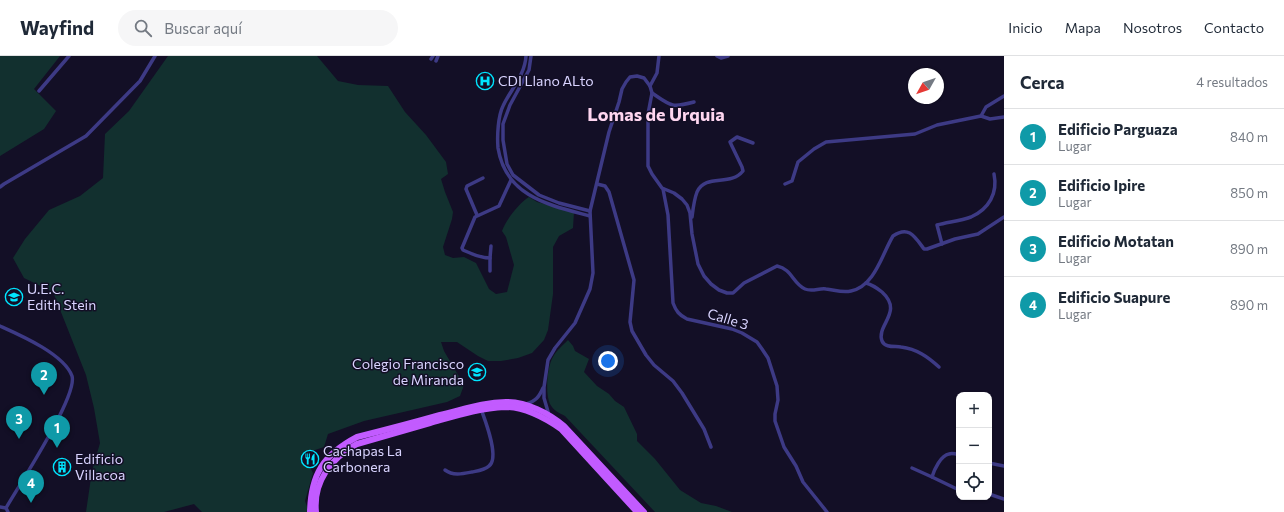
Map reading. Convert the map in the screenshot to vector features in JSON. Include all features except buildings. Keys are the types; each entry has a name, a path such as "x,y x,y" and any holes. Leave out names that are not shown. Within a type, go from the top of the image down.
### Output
{"main road":[{"path":"310,512 311,494 322,464 330,455 357,437 478,405 506,402 522,405 549,415 564,426 644,512"},
{"path":"316,512 315,502 317,489 328,468 345,450 357,444 454,416 481,409 506,407 528,411 561,429 637,512"}],"street":[{"path":"39,91 69,56"},
{"path":"0,188 4,184 86,136 140,81 154,56"},
{"path":"433,59 438,56"},
{"path":"526,56 524,68 503,107 497,135 500,156 504,168 511,180 536,200 590,213"},
{"path":"531,56 528,70 510,105 503,124 502,140 504,155 513,175 539,195 590,213"},
{"path":"650,86 657,73 659,56"},
{"path":"717,56 721,58 728,56"},
{"path":"549,415 544,398 548,360 555,348 576,322 590,289 593,273 590,213 609,132 618,108 622,89 630,77 636,76 644,78 650,86 652,93 648,114 648,166 652,174 664,189 682,198 687,205 690,213 693,243 698,264 710,284 727,293 733,293 744,284 777,266 782,267 790,273 799,285 808,290 826,288 835,291 851,291 866,283 878,267 893,236 897,233 908,232 912,234 924,249 927,250 955,239 978,234 1004,217"},
{"path":"652,93 671,105 678,106 694,102"},
{"path":"981,116 986,107 1004,96"},
{"path":"785,184 792,181 798,162 814,149 826,142 915,134 937,125 981,116 990,119 1004,117"},
{"path":"691,222 697,193 702,185 708,182 735,178 742,171 742,167 730,142 738,136 753,143"},
{"path":"500,156 504,155"},
{"path":"942,244 937,225 971,217 988,204 995,190 996,182 994,174"},
{"path":"477,215 466,189 467,186 483,178"},
{"path":"490,258 483,258 463,250 462,248 475,217 499,206 511,180"},
{"path":"597,184 605,186 609,192 634,280 630,322 632,331 646,355 673,381 682,393 704,429 711,447"},
{"name":"Calle 3","path":"664,189 668,215 673,303 676,311 687,319 732,329 757,342 768,358 775,381 778,400 775,414 784,447 796,466 802,482 827,512"},
{"path":"490,271 491,246"},
{"path":"866,283 872,285 889,300 890,314 881,335 881,340 883,343 888,346 914,350 925,355 939,367"},
{"path":"0,326 52,353 68,369 72,376 71,389 68,398 55,424 7,510 0,507"},
{"path":"522,405 535,401 539,397 544,387"},
{"path":"445,470 454,474 469,473 479,471 490,466 492,462 493,450 481,409"},
{"path":"932,477 936,468 946,455 951,453 956,454"},
{"path":"992,464 1004,466"},
{"path":"912,468 956,489"},
{"path":"992,495 1004,499"}],"green space":[{"path":"0,56 60,56 34,89 56,111 44,129 0,156"},
{"path":"168,56 317,56 338,81 358,85 388,86 405,112 426,135 446,162 448,174 441,179 453,212 443,247 445,255 453,258 464,257 476,263 489,289 496,294 507,292 514,265 506,237 502,231 506,222 517,207 529,197 537,202 574,212 573,228 559,236 553,247 553,294 548,330 544,340 532,353 518,358 501,361 488,361 457,342 441,342 444,351 464,385 460,396 447,402 364,421 328,434 324,447 303,454 313,473 305,501 309,512 202,512 194,504 164,512 86,512 92,471 100,443 86,375 53,292 24,278 13,258 25,239 49,210 80,196 103,178 105,134 129,111"},
{"path":"568,340 575,351 589,359 584,372 597,386 624,407 637,434 637,441 655,459 680,490 701,503 716,506 732,512 655,512 565,416 553,408 548,399 547,380 549,367 554,355"}],"place":[{"name":"CDI Llano ALto","path":"485,81"},
{"name":"U.E.C. Edith Stein","path":"14,297"},
{"name":"Colegio Francisco de Miranda","path":"477,372"},
{"name":"Edificio Ipire","path":"44,395"},
{"name":"Edificio Motatan","path":"19,439"},
{"name":"Edificio Parguaza","path":"57,448"},
{"name":"Cachapas La Carbonera","path":"310,459"},
{"name":"Edificio Villacoa","path":"62,467"},
{"name":"Edificio Suapure","path":"31,503"}],"district":[{"name":"Lomas de Urquia","path":"656,115"}]}
